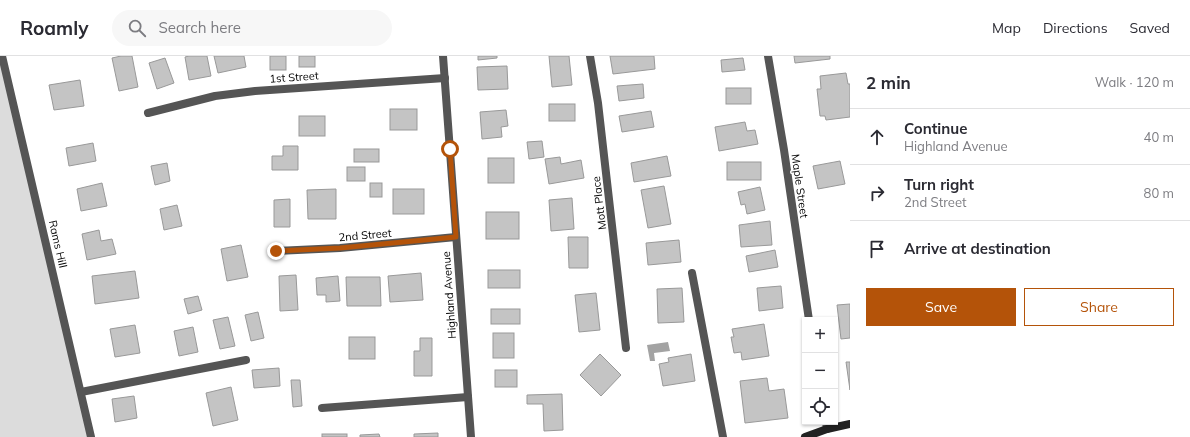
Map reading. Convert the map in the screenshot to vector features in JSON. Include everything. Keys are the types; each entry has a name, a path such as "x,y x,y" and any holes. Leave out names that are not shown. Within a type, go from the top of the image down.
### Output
{"street":[{"name":"Rams Hill","path":"2,56 91,437"},
{"name":"Highland Avenue","path":"443,56 471,437"},
{"name":"Mott Place","path":"590,56 598,103 626,348"},
{"name":"Maple Street","path":"768,56 784,150 809,317"},
{"name":"1st Street","path":"148,113 215,96 255,91 445,78"},
{"name":"2nd Street","path":"276,251 340,248 456,237"},
{"path":"692,273 723,437"},
{"path":"81,392 246,360"},
{"path":"322,408 468,397"},
{"path":"805,437 826,426 850,424"}],"shaded area":[{"path":"0,56 91,437 0,437"},
{"path":"668,342 670,351 654,353 655,361 650,361 647,345"}],"building":[{"path":"132,56 138,87 119,91 112,58"},
{"path":"207,56 211,76 189,80 185,57"},
{"path":"214,56 244,56 246,67 218,73"},
{"path":"270,56 286,56 286,70 270,70"},
{"path":"299,56 315,56 315,67 299,67"},
{"path":"478,56 497,56 497,58 478,60"},
{"path":"549,56 569,56 572,85 552,87"},
{"path":"610,56 654,56 655,69 613,74"},
{"path":"794,56 830,56 830,59 795,63"},
{"path":"165,58 174,83 157,89 149,63"},
{"path":"743,58 745,70 722,72 721,60"},
{"path":"507,66 508,89 478,90 477,67"},
{"path":"846,73 848,84 850,84 850,117 826,120 825,116 820,116 817,89 821,89 820,76"},
{"path":"80,80 84,106 54,110 49,85"},
{"path":"643,84 644,98 619,101 617,86"},
{"path":"726,88 751,88 751,104 726,104"},
{"path":"549,104 575,104 575,121 549,121"},
{"path":"390,109 417,109 417,130 390,130"},
{"path":"506,110 508,126 501,127 502,137 482,139 480,112"},
{"path":"651,111 654,127 622,132 619,116"},
{"path":"299,116 325,116 325,136 299,136"},
{"path":"745,122 747,131 755,130 758,144 719,151 715,127"},
{"path":"542,141 544,157 529,159 527,142"},
{"path":"93,143 96,161 69,166 66,148"},
{"path":"283,146 298,146 298,170 272,170 272,156 283,156"},
{"path":"354,149 379,149 379,162 354,162"},
{"path":"667,156 671,176 634,182 631,163"},
{"path":"560,157 561,164 581,160 584,178 549,184 545,159"},
{"path":"488,158 514,158 514,183 488,183"},
{"path":"840,161 845,184 818,189 813,166"},
{"path":"727,162 761,162 761,180 727,180"},
{"path":"167,163 170,181 155,185 151,166"},
{"path":"347,167 365,167 365,181 347,181"},
{"path":"102,183 107,206 81,211 77,189"},
{"path":"370,183 382,183 382,197 370,197"},
{"path":"664,186 671,224 648,228 641,190"},
{"path":"760,187 765,210 747,214 745,204 741,205 738,192"},
{"path":"336,189 336,219 308,219 307,190"},
{"path":"393,189 424,189 424,214 393,214"},
{"path":"572,198 574,229 551,231 549,200"},
{"path":"290,199 290,227 274,227 274,200"},
{"path":"177,205 182,226 164,230 160,209"},
{"path":"486,212 519,212 519,239 486,239"},
{"path":"770,221 772,245 741,247 739,225"},
{"path":"99,230 101,241 112,239 116,254 87,260 82,234"},
{"path":"568,237 588,237 588,268 569,268"},
{"path":"679,240 681,262 648,265 646,243"},
{"path":"241,245 248,277 227,281 221,249"},
{"path":"775,250 778,267 749,272 746,256"},
{"path":"488,270 520,270 520,288 488,288"},
{"path":"135,271 139,298 95,304 92,276"},
{"path":"421,273 423,300 390,302 388,276"},
{"path":"296,275 298,310 280,311 279,276"},
{"path":"338,276 340,301 326,302 326,295 317,295 316,278"},
{"path":"346,277 380,277 381,306 347,306"},
{"path":"781,286 783,308 759,311 757,288"},
{"path":"682,288 684,322 658,323 657,289"},
{"path":"596,293 600,330 579,332 575,295"},
{"path":"198,296 202,310 188,314 184,299"},
{"path":"850,304 850,338 841,339 837,305"},
{"path":"491,309 520,309 520,324 491,324"},
{"path":"258,312 264,338 251,341 245,315"},
{"path":"228,317 235,346 220,349 213,320"},
{"path":"764,324 769,356 742,360 741,352 734,353 731,337 734,337 732,329"},
{"path":"135,325 140,353 115,357 110,329"},
{"path":"193,327 198,352 179,356 174,331"},
{"path":"493,333 514,333 514,358 493,358"},
{"path":"349,337 375,337 375,359 349,359"},
{"path":"420,338 432,338 432,376 414,376 414,351 420,351"},
{"path":"600,354 621,375 601,396 580,375"},
{"path":"691,354 695,381 663,386 659,364 669,362 668,358"},
{"path":"846,362 850,362 850,390"},
{"path":"279,368 280,386 254,388 252,370"},
{"path":"495,370 517,370 517,387 495,387"},
{"path":"767,378 769,391 784,389 788,418 745,423 740,381"},
{"path":"291,380 300,380 302,406 293,407"},
{"path":"231,387 238,420 213,426 206,393"},
{"path":"562,394 563,430 544,431 543,404 527,404 527,395"},
{"path":"134,396 137,418 115,422 112,399"},
{"path":"438,433 438,437 414,437 414,434"},
{"path":"322,434 347,434 347,437 322,437"},
{"path":"379,434 380,437 360,437 360,435"}],"route":[{"path":"276,251 340,248 456,237 450,149"}]}
